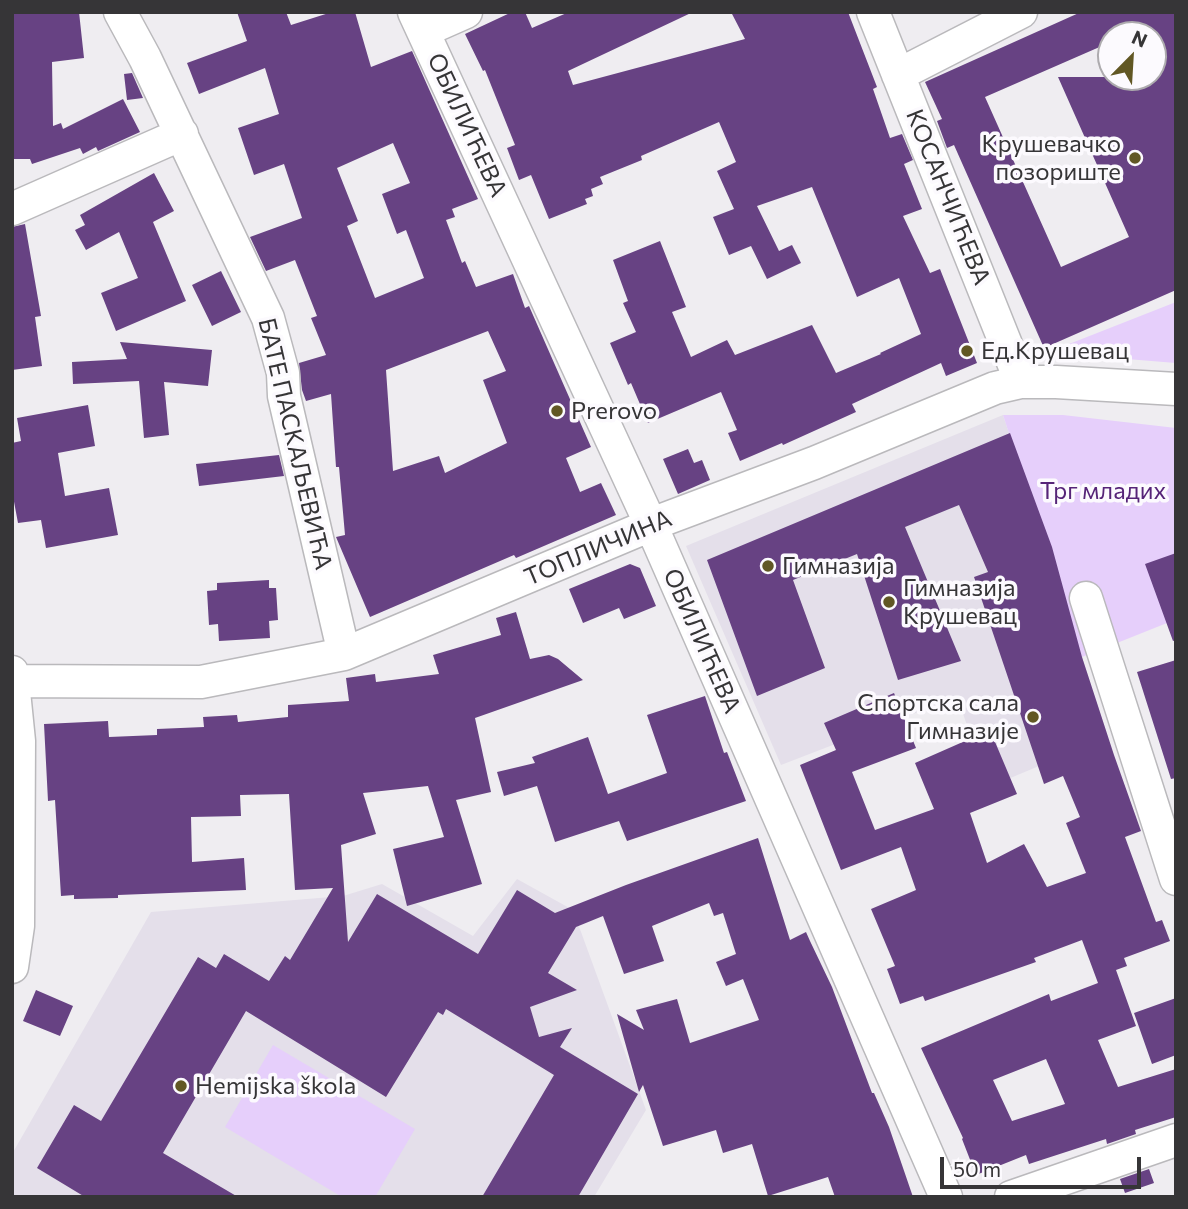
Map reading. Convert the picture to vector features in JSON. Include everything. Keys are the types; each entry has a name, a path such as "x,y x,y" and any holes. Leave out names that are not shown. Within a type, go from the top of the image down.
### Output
{"street":[{"name":"БАТЕ ПАСКАЉЕВИЋА","path":"120,12 182,134 268,318 283,373 284,396 344,654"},
{"path":"418,21 466,12"},
{"name":"КОСАНЧИЋЕВА","path":"873,12 1021,382"},
{"path":"898,75 1021,12"},
{"name":"ОБИЛИЋЕВА","path":"418,21 651,526 946,1197"},
{"path":"12,209 182,134"},
{"name":"ТОПЛИЧИНА","path":"13,678 201,682 344,654 651,526 814,463 995,388 1021,382 1056,382 1176,389"},
{"path":"1086,598 1176,879"},
{"path":"12,967 18,926 19,754 13,678"},
{"path":"1011,1197 1176,1140"}],"shaded area":[{"name":"Гимназија Крушевац","path":"1003,415 1108,737 989,787 957,697 781,765 686,546"},
{"path":"517,879 573,910 646,1110 594,1197 12,1197 12,1154 151,912 343,896 382,884 473,936"}],"green space":[{"path":"1176,302 1176,363 1078,355 1064,346"},
{"name":"Трг младих","path":"1003,415 1063,415 1176,428 1176,553 1167,623 1082,657"},
{"path":"273,1045 415,1129 375,1197 342,1197 225,1127"}],"building":[{"path":"12,12 79,12 84,58 52,62 53,126 61,123 63,129 123,99 140,132 98,151 96,147 83,154 80,148 32,164 30,159 12,159"},
{"path":"237,12 286,12 291,25 332,12 355,12 371,67 412,51 478,199 452,209 455,217 446,220 462,263 465,261 476,287 513,274 525,308 529,306 591,447 566,458 580,492 601,483 616,515 516,558 514,555 370,617 336,537 345,535 339,467 336,467 331,394 306,401 302,390 299,363 326,355 311,318 317,316 295,260 266,271 250,237 302,218 284,164 254,175 238,128 279,114 265,68 199,94 187,63 247,41","holes":["393,143 410,183 382,194 397,234 406,230 424,278 375,298 347,226 358,221 337,168","488,331 506,371 483,380 507,443 445,473 439,456 393,471 386,370"]},
{"path":"512,12 525,12 532,28 569,12 693,12 568,71 573,85 745,39 731,12 848,12 877,87 873,89 890,138 902,134 913,160 904,164 922,209 903,216 930,273 940,269 977,363 946,376 941,363 852,404 856,412 740,461 728,433 737,430 721,392 648,423 610,343 636,332 623,303 628,301 613,260 660,241 686,307 672,312 691,357 727,340 735,355 812,325 836,373 921,334 899,278 857,297 812,187 757,206 779,251 792,245 801,263 767,279 751,246 729,255 713,217 734,209 717,171 736,162 719,122 641,156 642,160 600,177 603,184 591,189 593,196 585,199 587,204 549,219 531,175 519,180 507,148 515,145 485,70 483,71 465,34"},
{"path":"1081,12 1176,12 1176,290 1044,348 954,145 947,148 937,121 942,119 925,82","holes":["1097,21 1167,21 1167,91 1097,91 1097,77 1058,77 1129,237 1061,267 985,97 1097,48"]},
{"path":"132,73 143,98 127,100 124,74"},
{"path":"154,173 174,211 153,222 186,301 116,331 101,293 138,278 119,232 86,250 75,230 85,225 80,215"},
{"path":"25,224 41,316 35,317 42,366 12,370 12,227"},
{"path":"221,271 241,312 212,326 192,285"},
{"path":"120,342 212,350 208,386 164,382 169,435 144,438 139,381 73,384 72,362 127,359"},
{"path":"88,405 95,446 58,453 65,496 109,488 118,535 46,548 41,520 18,523 12,491 12,443 21,441 17,418"},
{"path":"1010,433 1052,547 1082,657 1141,831 1125,837 1156,922 1162,920 1170,941 1124,958 1127,966 1116,970 1136,1026 1098,1040 1118,1087 1176,1069 1176,1117 1135,1130 1136,1134 1107,1144 1106,1139 1029,1164 1026,1155 976,1175 963,1138 921,1048 1049,994 1051,1001 1098,983 1082,940 1034,958 1036,962 925,1001 923,996 900,1004 887,969 895,966 871,909 916,890 901,847 841,870 800,765 836,750 824,723 894,693 916,748 852,772 875,830 934,809 915,763 990,730 1017,794 970,813 987,863 1024,844 1047,887 1086,873 1066,823 1080,817 1063,776 1044,784 974,577 988,572 959,505 905,527 961,661 898,680 857,554 793,580 825,668 757,696 707,560","holes":["1046,1059 1065,1104 1012,1121 993,1080"]},
{"path":"688,449 694,463 702,460 710,480 678,494 663,459"},
{"path":"279,455 284,476 199,486 196,464"},
{"path":"1176,553 1176,640 1173,641 1145,564"},
{"path":"630,564 640,568 656,606 624,619 619,608 583,623 569,589"},
{"path":"269,580 269,588 276,588 278,620 269,621 270,638 219,641 218,624 209,625 207,591 217,590 217,583"},
{"path":"516,612 530,659 549,655 558,659 583,680 475,718 491,792 456,800 482,884 407,906 393,849 444,837 428,786 363,793 376,834 341,845 348,942 377,894 478,954 517,890 555,913 758,838 790,940 806,932 832,987 872,1093 889,1127 913,1197 835,1197 828,1177 768,1196 752,1144 723,1153 716,1130 663,1146 643,1085 639,1092 617,1014 644,1030 636,1010 677,999 690,1043 759,1020 743,979 726,986 716,962 736,954 723,913 714,916 709,903 652,926 664,961 624,974 603,916 576,927 548,973 577,990 530,1007 539,1037 572,1028 560,1047 638,1094 578,1197 482,1197 554,1075 446,1009 443,1015 438,1012 386,1097 246,1011 163,1153 238,1197 85,1197 37,1168 74,1105 101,1121 198,957 216,968 224,954 269,981 285,956 290,960 333,888 295,890 289,794 240,795 241,816 191,817 192,862 244,858 246,890 118,895 118,898 74,899 74,895 61,896 55,800 48,801 44,724 108,721 109,737 157,735 157,729 204,727 203,717 237,715 238,722 288,717 288,705 349,701 346,678 375,674 376,682 439,674 433,655 501,635 496,618"},
{"path":"1176,660 1176,778 1171,779 1137,672"},
{"path":"705,696 724,753 727,752 746,801 627,841 619,821 555,842 537,786 504,796 497,772 535,763 532,757 588,737 608,794 667,773 647,715"},
{"path":"36,990 73,1006 60,1036 23,1021"},
{"path":"1176,998 1176,1055 1152,1064 1134,1013"},
{"path":"1149,1169 1154,1183 1125,1193 1120,1179"}],"place":[{"name":"Крушевачко позориште","path":"1135,158"},
{"name":"Ед.Крушевац","path":"967,351"},
{"name":"Prerovo","path":"557,411"},
{"name":"Гимназија","path":"768,566"},
{"name":"Гимназија Крушевац","path":"889,602"},
{"name":"Спортска сала Гимназије","path":"1033,717"},
{"name":"Hemijska škola","path":"181,1086"}]}
